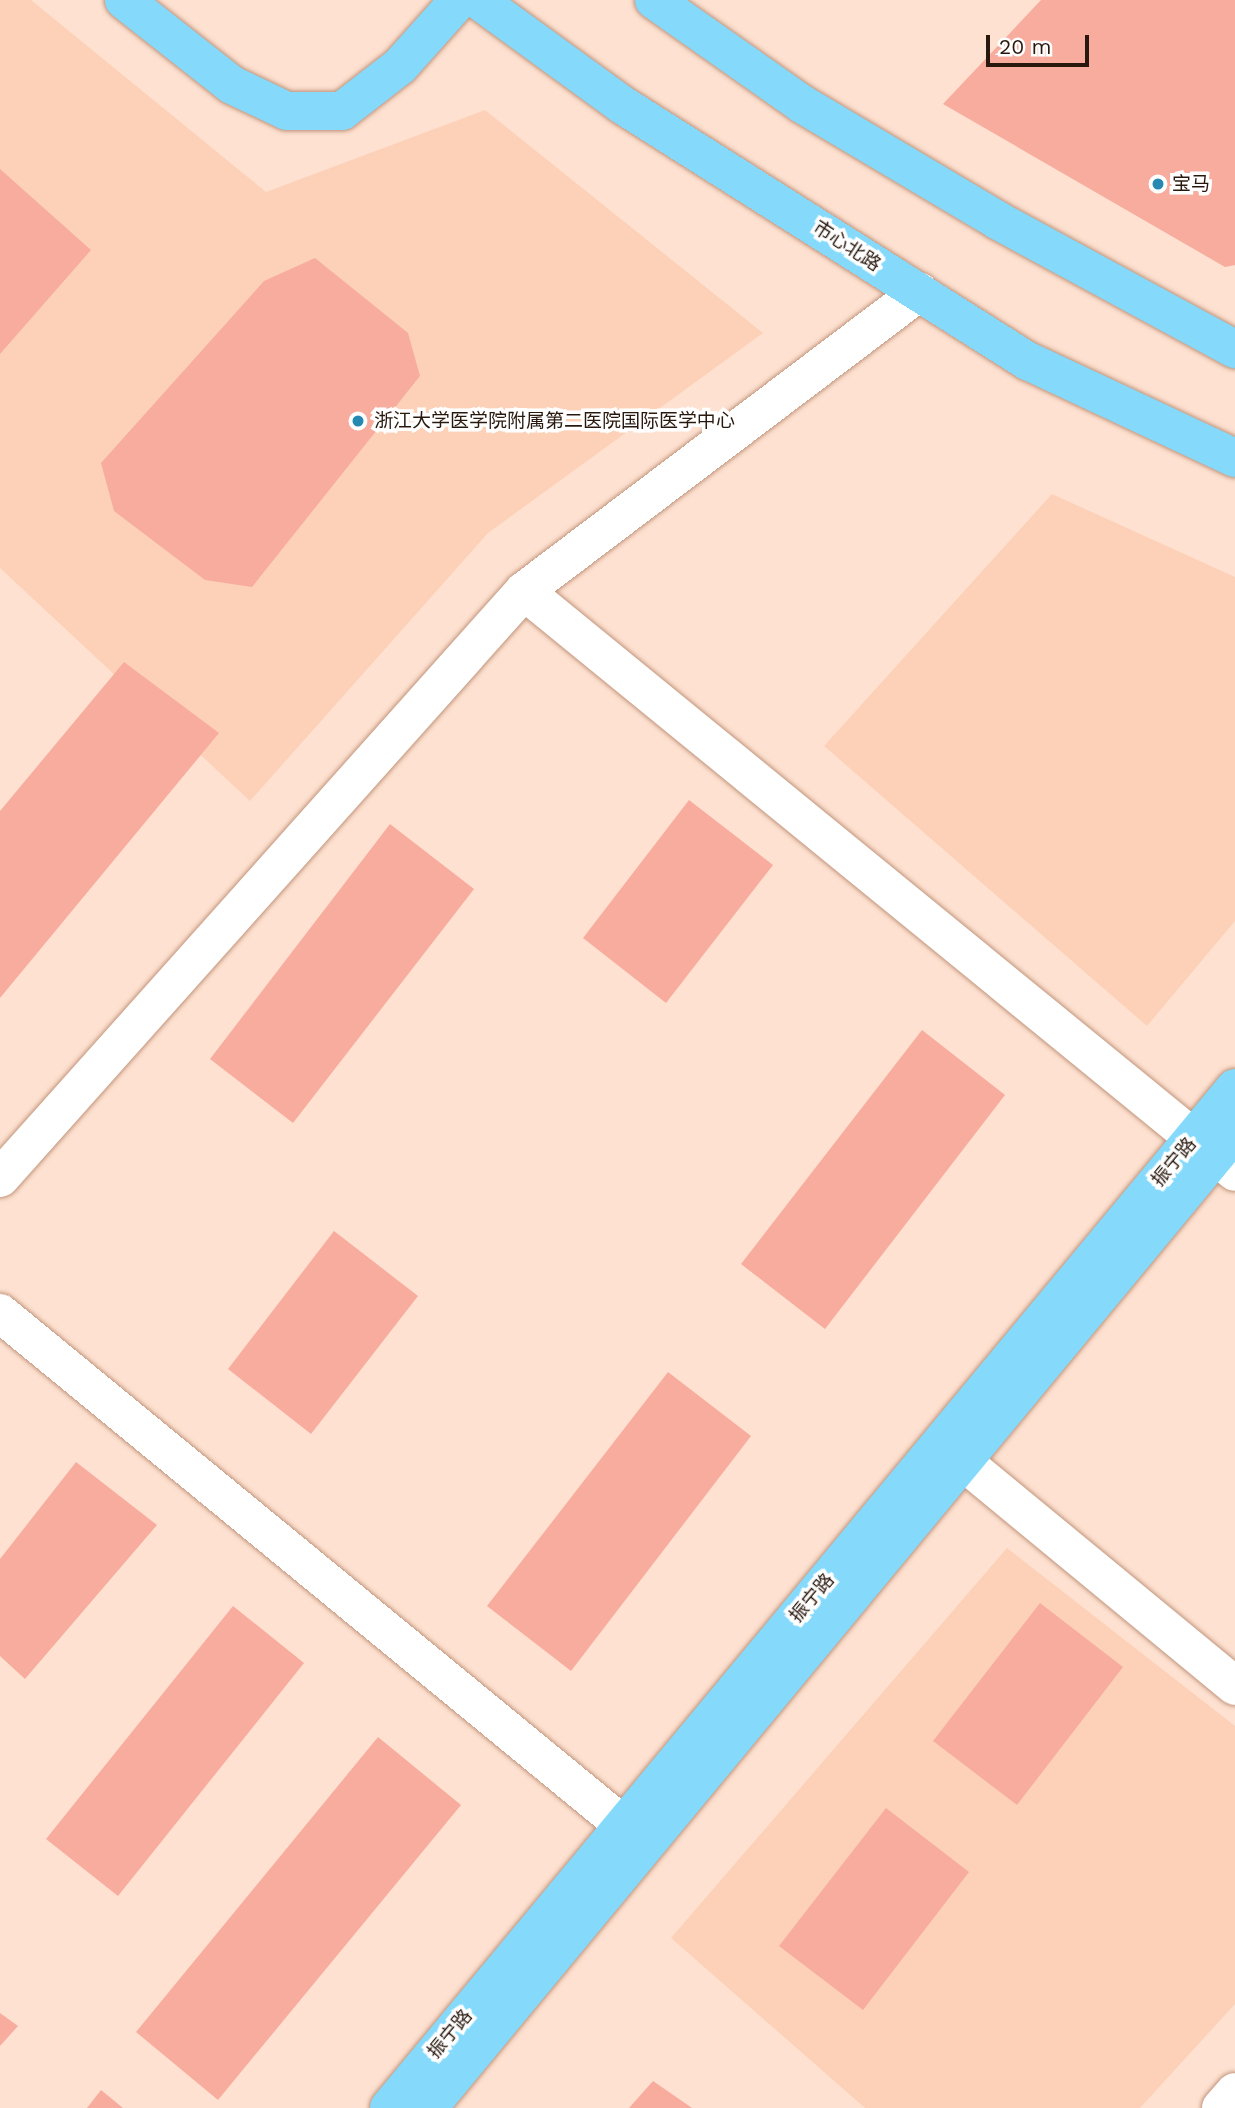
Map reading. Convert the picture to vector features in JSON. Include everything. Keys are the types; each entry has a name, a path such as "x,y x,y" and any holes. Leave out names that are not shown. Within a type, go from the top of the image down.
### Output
{"main road":[{"path":"124,0 232,85 288,111 342,111 400,66 460,0"},
{"name":"市心北路","path":"478,0 624,106 1028,361 1235,458"},
{"path":"654,0 802,104 1232,344"},
{"name":"振宁路","path":"389,2108 632,1837 960,1459 1219,1150 1235,1088"},
{"name":"振宁路","path":"428,2108 632,1837 1219,1150"}],"street":[{"path":"0,1178 524,591 920,292"},
{"path":"524,591 1219,1150"},
{"path":"0,1313 632,1837"},
{"path":"960,1459 1235,1686"},
{"path":"1221,2108 1235,2092"}],"shaded area":[{"name":"浙江大学医学院附属第二医院国际医学中心","path":"0,0 31,0 266,192 485,110 763,333 488,533 250,801 0,568"},
{"path":"1052,494 1235,577 1235,921 1147,1026 824,746"},
{"path":"1007,1548 1235,1726 1235,2004 1140,2108 865,2108 671,1938"}],"building":[{"name":"宝马","path":"1041,0 1235,0 1235,265 1225,267 943,104"},
{"path":"0,169 91,250 0,354"},
{"path":"315,258 408,333 420,376 252,587 205,580 114,511 101,463 264,281"},
{"path":"124,662 219,733 0,998 0,811"},
{"path":"689,800 773,865 666,1003 583,938"},
{"path":"390,824 474,889 293,1123 210,1059"},
{"path":"922,1030 1005,1095 825,1329 741,1264"},
{"path":"334,1231 418,1296 311,1434 228,1369"},
{"path":"668,1372 751,1436 571,1671 487,1606"},
{"path":"76,1462 157,1525 25,1679 0,1656 0,1559"},
{"path":"1040,1603 1123,1667 1017,1805 933,1741"},
{"path":"233,1606 304,1663 118,1896 46,1839"},
{"path":"378,1737 461,1805 218,2100 136,2032"},
{"path":"886,1808 969,1872 863,2010 779,1946"},
{"path":"0,2013 18,2026 0,2046"},
{"path":"653,2081 692,2108 629,2108"},
{"path":"101,2090 123,2108 87,2108"}],"place":[{"name":"宝马","path":"1158,184"},
{"name":"浙江大学医学院附属第二医院国际医学中心","path":"358,421"}]}
